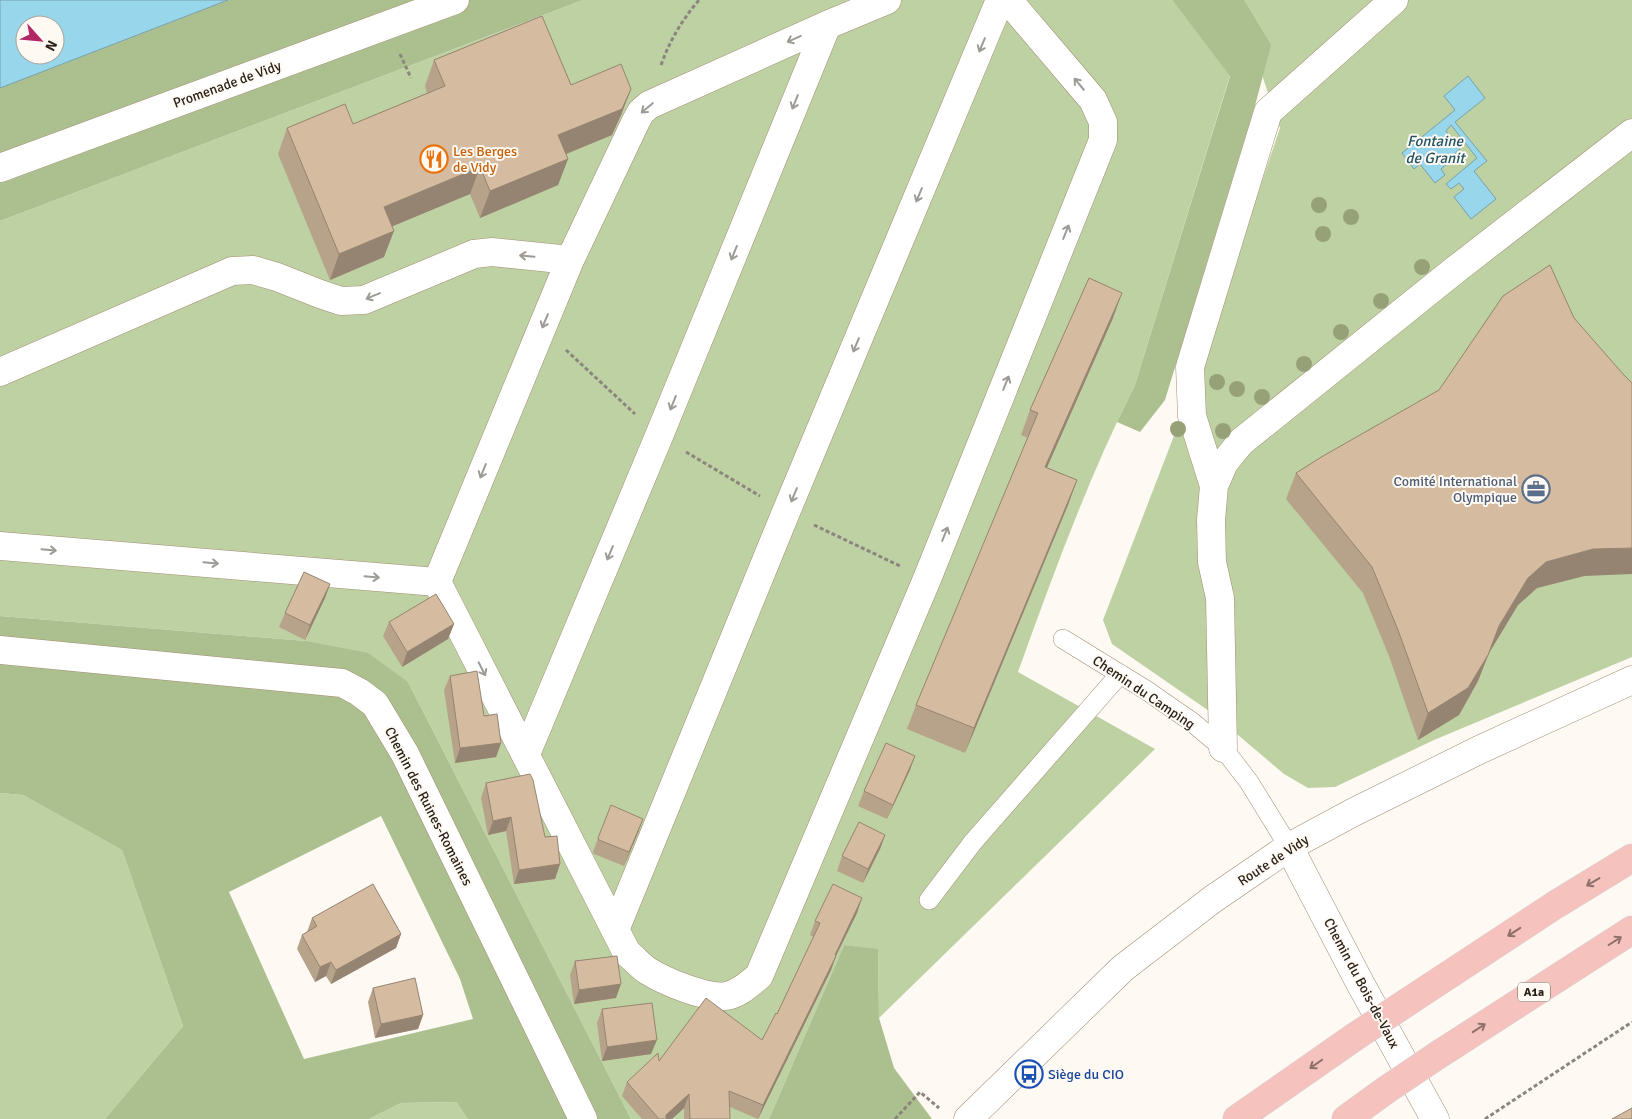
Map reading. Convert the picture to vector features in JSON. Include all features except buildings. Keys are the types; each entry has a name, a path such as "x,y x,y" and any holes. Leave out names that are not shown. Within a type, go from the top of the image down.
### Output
{"highway":[{"path":"1237,1119 1356,1036 1555,905 1632,858"},
{"name":"A1a","path":"1346,1119 1438,1055 1632,930"}],"street":[{"name":"Promenade de Vidy","path":"0,168 455,0"},
{"path":"887,0 658,100 641,112 570,260 437,582 627,952 647,971 674,984 696,991 726,996 744,989 759,976 927,579 1103,140 1102,122 1093,100 1008,0"},
{"path":"615,930 786,512 1000,0"},
{"path":"1214,486 1192,416 1190,367 1268,112 1408,1"},
{"path":"526,754 659,436 827,25"},
{"path":"1223,748 1220,598 1212,562 1211,528 1214,486 1224,463 1241,442 1451,266 1632,133"},
{"path":"0,372 232,271 253,270 341,301 364,300 474,254 492,252 570,260"},
{"path":"0,546 437,582"},
{"name":"Chemin des Ruines-Romaines","path":"0,650 342,683 359,692 375,704 405,754 583,1119"},
{"name":"Route de Vidy","path":"956,1116 1123,968 1213,899 1289,847 1352,813 1479,750 1632,680"},
{"name":"Chemin du Bois-de-Vaux","path":"1289,847 1360,983 1435,1119"}],"lane":[{"name":"Chemin du Camping","path":"1063,639 1146,690 1192,722 1223,748 1249,782 1289,847"},
{"path":"929,900 973,842 1120,674"}],"path":[{"path":"658,100 658,73 668,44 698,0"},
{"path":"542,328 659,436 786,512 927,579"},
{"path":"1485,1119 1632,1022"},
{"path":"895,1119 920,1092 956,1116"}],"green space":[{"path":"228,0 583,0 0,221 0,88 60,65 65,65 65,63"},
{"path":"583,0 1172,0 1230,75 1135,385 1087,491 1018,672 1155,749 879,1018 878,950 844,945 769,1119 631,1119 408,682 306,641 0,616 0,221"},
{"path":"1172,0 1244,0 1271,45 1256,102 1165,400 1140,432 1117,422 1135,385 1230,76"},
{"path":"1218,0 1632,0 1632,657 1434,740 1335,787 1308,788 1284,774 1212,713 1112,644 1103,620 1187,402 1280,128 1259,66"},
{"path":"0,616 306,641 368,653 408,682 631,1119 468,1119 457,1102 401,1103 369,1119 105,1119 183,1026 122,850 23,795 0,793","holes":["381,816 460,979 473,1019 304,1059 229,892"]},
{"path":"0,793 23,795 122,850 183,1026 105,1119 0,1119"},
{"path":"844,945 878,949 879,1018 894,1068 932,1119 769,1119"},
{"path":"458,1102 468,1119 369,1119 401,1103"}],"water":[{"path":"0,0 228,0 65,63 65,15 15,15 15,65 60,65 0,88"},
{"name":"Fontaine de Granit","path":"1468,76 1485,98 1455,122 1487,161 1474,171 1496,199 1471,219 1454,197 1464,189 1459,183 1451,189 1446,184 1477,158 1451,125 1446,131 1460,149 1453,155 1455,157 1441,169 1445,175 1435,183 1420,164 1414,169 1402,153 1455,110 1444,96"}],"place":[{"name":"Les Berges de Vidy","path":"434,159"},
{"name":"Comité International Olympique","path":"1536,489"},
{"name":"Siège du CIO","path":"1029,1074"}]}
